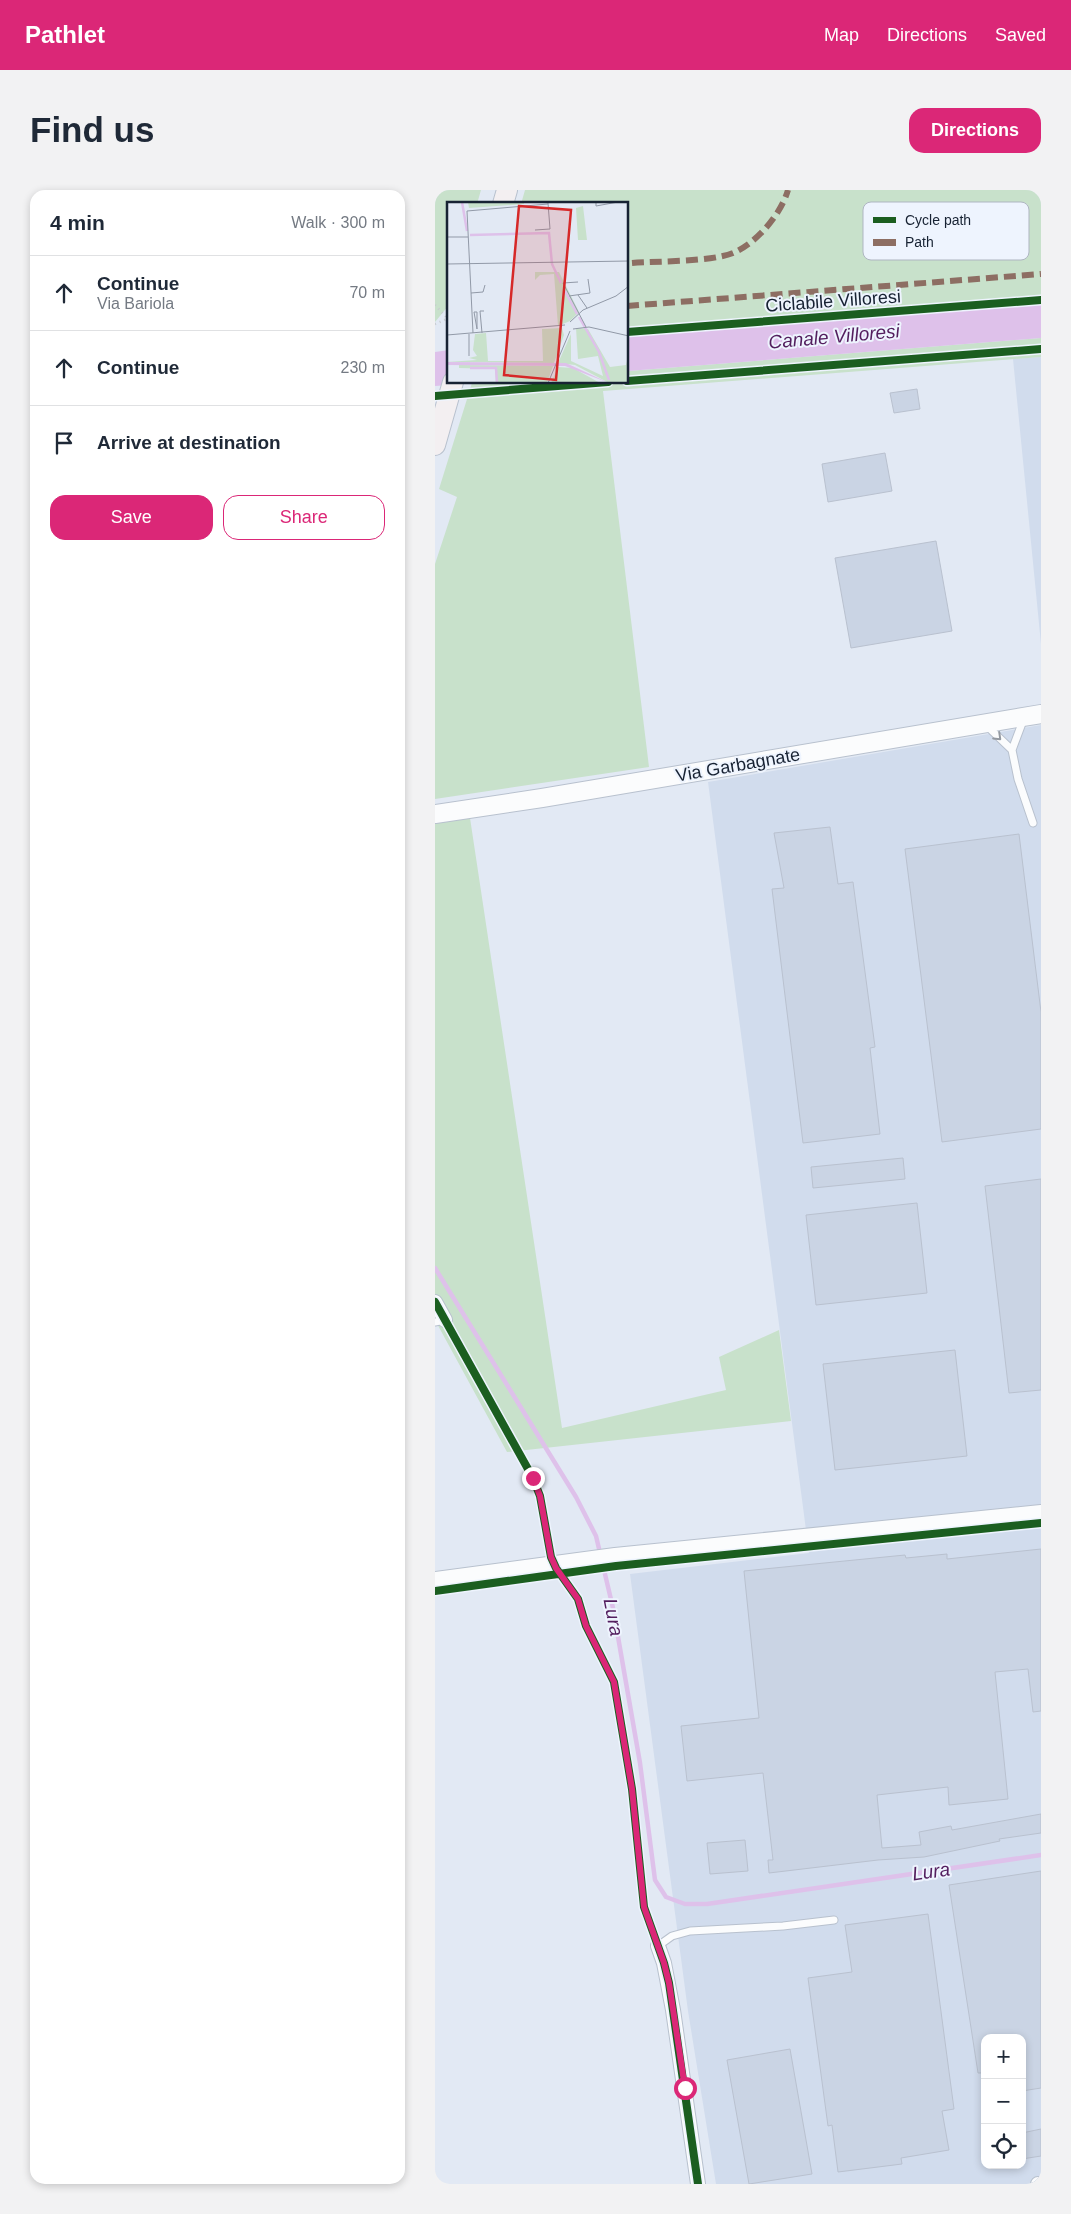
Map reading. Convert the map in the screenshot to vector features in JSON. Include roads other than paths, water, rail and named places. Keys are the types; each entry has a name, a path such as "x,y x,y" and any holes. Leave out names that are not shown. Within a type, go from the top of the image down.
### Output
{"main road":[{"path":"435,445 452,384"}],"street":[{"name":"Via Garbagnate","path":"435,814 552,797 1033,715"},
{"path":"435,1302 440,1321"},
{"path":"435,1579 615,1556 1041,1512"},
{"path":"658,1946 669,1983 698,2184"}],"lane":[{"path":"1012,750 1033,715"},
{"path":"985,724 1012,750 1018,779 1033,822"},
{"path":"658,1946 672,1936 690,1931 783,1926 834,1920"}],"water":[{"name":"Canale Villoresi","path":"1041,303 1041,338 629,371 629,336"},
{"path":"447,350 447,384 462,384 435,386 435,352"}],"waterway":[{"name":"Lura","path":"435,1268 576,1497 596,1536 613,1608 640,1763 655,1880 666,1897 685,1904 707,1904 1041,1855"}]}
